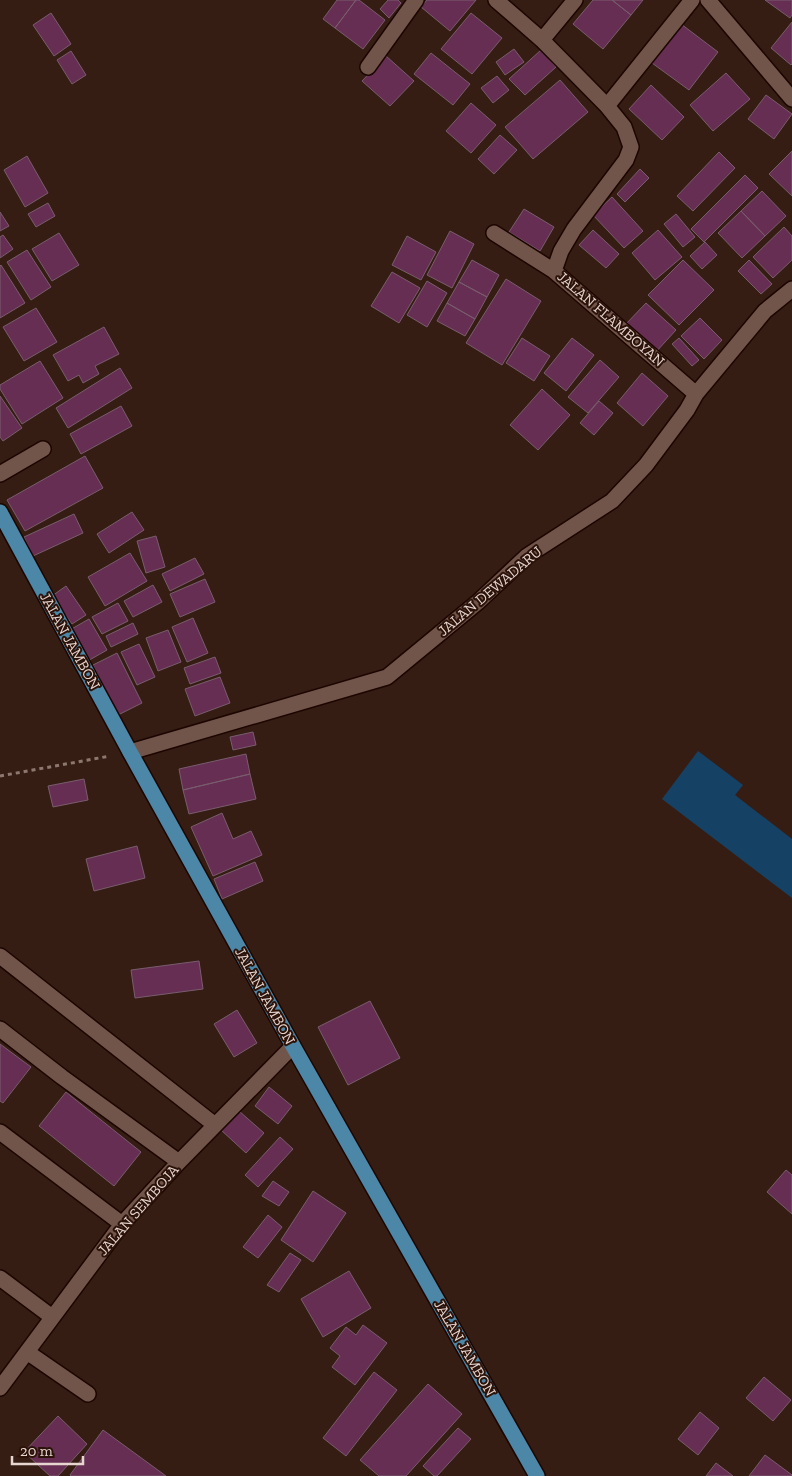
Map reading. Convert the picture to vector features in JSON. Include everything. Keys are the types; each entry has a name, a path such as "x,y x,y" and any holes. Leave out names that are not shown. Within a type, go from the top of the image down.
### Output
{"main road":[{"name":"JALAN JAMBON","path":"0,512 293,1046 537,1476"}],"street":[{"path":"368,67 416,0"},
{"name":"JALAN FLAMBOYAN","path":"496,0 542,40 607,106 624,127 631,147 626,160 574,229 561,251 554,271 696,394"},
{"path":"542,40 574,0"},
{"path":"607,106 692,0"},
{"path":"708,0 792,100"},
{"path":"494,233 554,271"},
{"name":"JALAN DEWADARU","path":"130,752 387,677 478,602 527,556 612,501 646,466 687,410 696,394 765,310 792,289"},
{"path":"0,474 42,449"},
{"path":"0,956 215,1126"},
{"path":"0,1030 179,1162"},
{"name":"JALAN SEMBOJA","path":"0,1388 122,1224 179,1162 293,1046"},
{"path":"0,1132 122,1224"},
{"path":"0,1278 52,1317"},
{"path":"26,1352 88,1394"}],"path":[{"path":"0,776 130,752"}],"water":[{"path":"698,751 743,785 735,795 792,839 792,898 662,799"}],"building":[{"path":"337,0 356,0 335,28 323,19"},
{"path":"356,0 359,0 385,20 363,49 335,28"},
{"path":"388,0 398,0 401,3 389,18 380,9"},
{"path":"427,0 476,0 450,31 421,7"},
{"path":"593,0 612,0 631,15 603,49 573,24"},
{"path":"612,0 643,0 631,15"},
{"path":"765,0 792,0 792,15 790,18"},
{"path":"51,13 71,44 54,56 33,25"},
{"path":"471,13 502,38 472,74 441,49"},
{"path":"792,22 792,64 791,65 771,48"},
{"path":"681,24 718,52 689,90 652,63"},
{"path":"514,49 524,62 505,75 496,62"},
{"path":"541,50 556,67 525,95 509,79"},
{"path":"71,51 86,75 72,84 57,60"},
{"path":"431,53 470,84 453,105 414,74"},
{"path":"386,56 414,81 390,106 362,81"},
{"path":"726,73 750,99 713,131 690,105"},
{"path":"497,76 509,90 493,103 481,88"},
{"path":"560,80 588,112 533,159 505,127"},
{"path":"651,85 684,117 662,140 629,109"},
{"path":"766,95 792,114 774,139 748,119"},
{"path":"471,103 496,125 471,153 446,131"},
{"path":"500,135 517,150 494,174 478,159"},
{"path":"792,151 792,196 769,174"},
{"path":"719,152 735,168 693,211 677,196"},
{"path":"27,156 48,193 25,207 4,170"},
{"path":"640,169 649,178 625,202 617,194"},
{"path":"745,175 758,188 704,242 691,229"},
{"path":"762,191 786,216 765,236 741,211"},
{"path":"612,197 643,231 624,248 593,215"},
{"path":"48,203 55,216 36,227 28,214"},
{"path":"524,209 554,227 540,251 509,232"},
{"path":"741,211 765,236 742,258 718,233"},
{"path":"0,212 9,226 0,231"},
{"path":"676,214 695,237 683,247 664,224"},
{"path":"784,227 792,236 792,260 773,278 753,257"},
{"path":"593,230 619,254 606,268 579,245"},
{"path":"658,230 682,257 655,280 632,253"},
{"path":"450,231 474,244 452,288 427,275"},
{"path":"59,233 79,265 52,281 32,249"},
{"path":"3,235 13,249 0,258 0,237"},
{"path":"407,236 436,252 421,280 392,265"},
{"path":"705,242 717,255 702,269 690,256"},
{"path":"27,250 51,287 31,300 7,262"},
{"path":"472,260 499,275 487,297 459,282"},
{"path":"683,260 714,290 679,325 648,295"},
{"path":"749,260 772,284 761,294 738,271"},
{"path":"0,266 25,303 0,318"},
{"path":"392,272 420,288 399,323 371,306"},
{"path":"506,279 541,301 502,365 466,343"},
{"path":"427,281 447,293 427,327 407,315"},
{"path":"459,282 487,297 475,319 447,303"},
{"path":"447,303 475,319 465,336 437,321"},
{"path":"646,303 676,330 655,353 625,325"},
{"path":"36,308 57,342 24,361 3,327"},
{"path":"700,318 722,340 704,359 681,336"},
{"path":"104,327 119,354 95,366 99,374 83,383 79,375 68,381 53,355"},
{"path":"522,338 550,356 534,381 506,363"},
{"path":"572,338 594,355 566,391 544,373"},
{"path":"679,338 699,360 692,366 672,344"},
{"path":"600,360 619,377 588,413 568,397"},
{"path":"40,361 63,398 22,424 0,389 0,385"},
{"path":"120,368 132,388 68,428 56,408"},
{"path":"642,373 668,396 643,426 617,403"},
{"path":"542,389 570,415 538,450 510,425"},
{"path":"0,396 22,428 3,441 0,437"},
{"path":"599,401 613,413 594,435 580,423"},
{"path":"121,406 132,426 81,454 70,434"},
{"path":"85,456 103,488 25,531 7,500"},
{"path":"132,512 144,530 109,553 97,534"},
{"path":"74,514 83,533 33,556 24,537"},
{"path":"156,536 165,567 146,573 137,541"},
{"path":"130,553 147,581 105,606 88,577"},
{"path":"195,558 204,574 170,591 162,574"},
{"path":"205,579 215,602 180,617 170,594"},
{"path":"153,585 162,602 133,617 124,601"},
{"path":"66,586 86,615 72,624 52,596"},
{"path":"118,603 128,621 102,634 92,617"},
{"path":"193,618 208,653 187,662 172,627"},
{"path":"89,619 107,650 86,662 68,631"},
{"path":"133,623 138,634 111,647 106,636"},
{"path":"168,630 181,662 158,671 146,638"},
{"path":"139,644 155,677 137,685 121,652"},
{"path":"117,653 142,703 118,715 93,665"},
{"path":"215,657 221,673 190,684 184,668"},
{"path":"220,677 230,703 195,716 185,689"},
{"path":"253,732 256,745 233,750 230,737"},
{"path":"246,754 250,774 183,790 179,769"},
{"path":"250,774 256,799 189,814 183,790"},
{"path":"84,779 88,800 53,807 48,786"},
{"path":"222,813 233,839 251,831 262,855 213,876 191,827"},
{"path":"137,846 145,878 94,891 86,859"},
{"path":"255,862 263,881 222,899 214,879"},
{"path":"199,961 203,989 135,998 131,970"},
{"path":"370,1001 400,1058 348,1085 318,1027"},
{"path":"237,1010 257,1043 234,1057 214,1024"},
{"path":"0,1044 31,1067 3,1103 0,1101"},
{"path":"269,1087 292,1106 278,1124 255,1106"},
{"path":"66,1092 141,1152 114,1186 39,1126"},
{"path":"239,1111 264,1133 246,1153 221,1130"},
{"path":"280,1137 293,1149 258,1187 245,1175"},
{"path":"786,1170 792,1175 792,1214 767,1192"},
{"path":"273,1181 289,1192 279,1206 262,1196"},
{"path":"313,1191 346,1213 313,1262 281,1240"},
{"path":"268,1215 282,1227 258,1258 243,1247"},
{"path":"290,1253 301,1260 279,1292 267,1285"},
{"path":"349,1271 371,1308 323,1337 301,1299"},
{"path":"363,1325 387,1343 355,1385 332,1367 340,1356 330,1348 346,1327 356,1335"},
{"path":"374,1372 397,1390 346,1456 323,1438"},
{"path":"764,1377 791,1400 773,1421 746,1398"},
{"path":"428,1384 462,1414 406,1476 379,1476 360,1460"},
{"path":"700,1412 719,1428 698,1455 678,1439"},
{"path":"58,1416 87,1444 58,1476 50,1476 24,1452"},
{"path":"458,1428 471,1439 437,1476 434,1476 423,1466"},
{"path":"103,1430 166,1476 71,1476"},
{"path":"765,1455 792,1475 792,1476 749,1476"},
{"path":"716,1463 733,1476 706,1476"}]}
